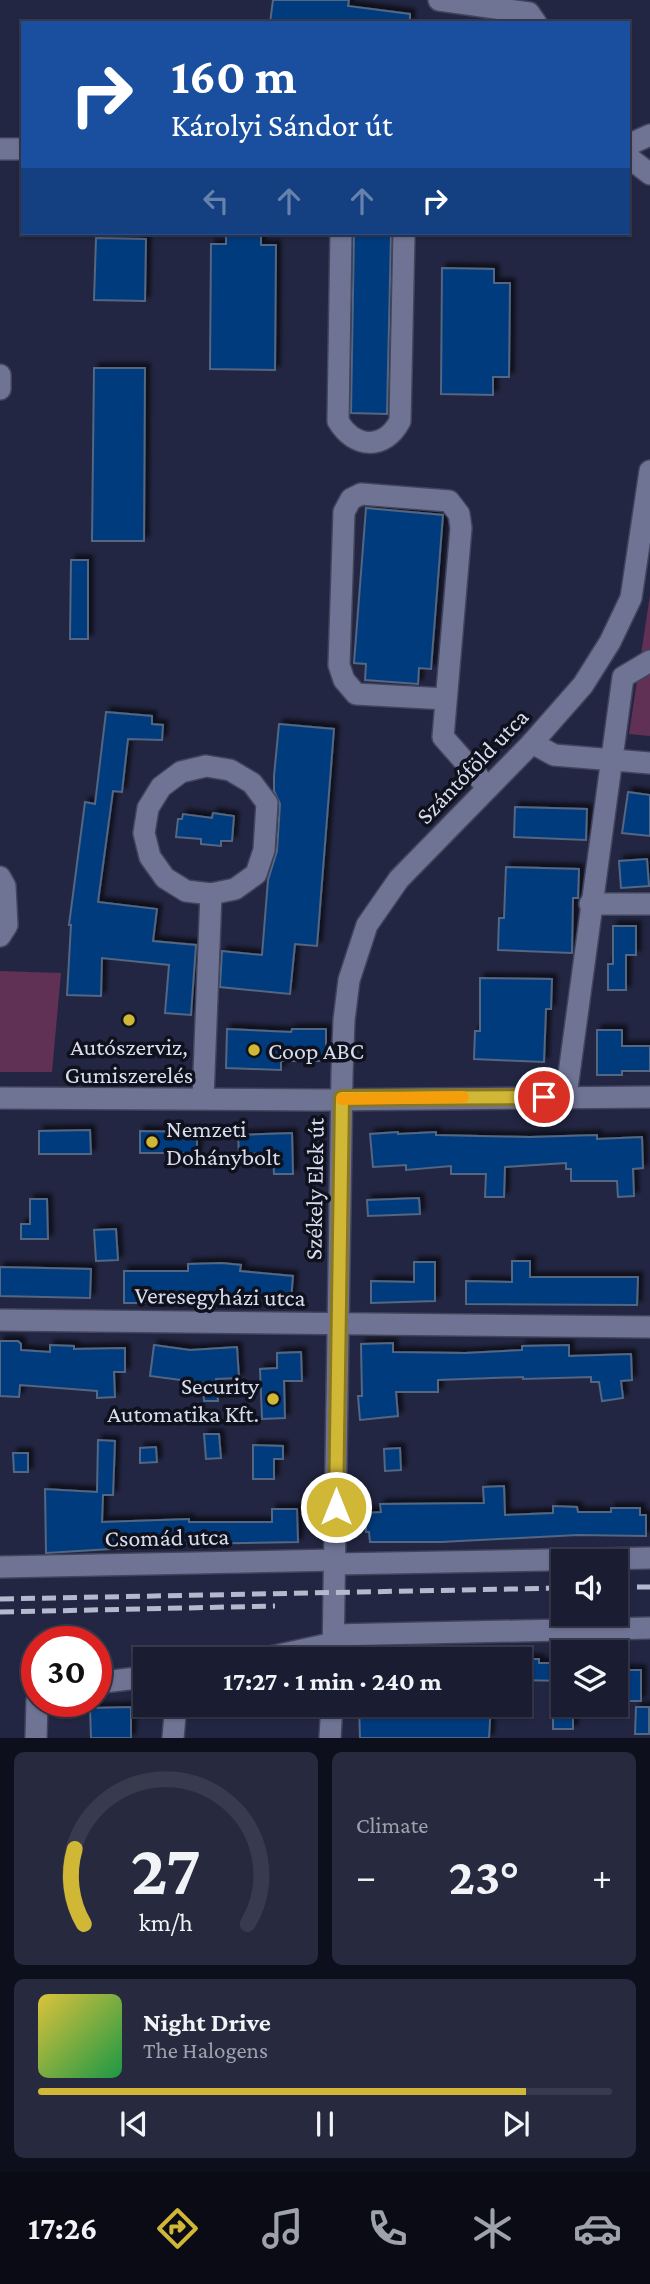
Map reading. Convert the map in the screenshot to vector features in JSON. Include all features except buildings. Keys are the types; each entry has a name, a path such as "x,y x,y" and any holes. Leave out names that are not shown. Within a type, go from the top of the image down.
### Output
{"street":[{"path":"439,0 486,4 529,13 535,21"},
{"path":"630,144 650,135"},
{"path":"0,149 21,149"},
{"path":"630,159 650,174"},
{"path":"341,235 338,421 344,432 367,443 389,436 400,421 404,235"},
{"path":"0,375 0,389"},
{"name":"Szántóföld utca","path":"342,1098 344,1020 349,980 367,925 399,879 532,743 583,685 610,642 631,598 650,471"},
{"path":"446,699 356,694 344,680 339,664 344,512 351,499 362,494 449,501 459,514 461,528 443,737 488,788"},
{"path":"566,1096 622,677 650,661"},
{"path":"532,743 554,755 650,763"},
{"path":"206,766 230,770 252,783 267,803 264,850 256,874 236,888 211,894 186,891 165,878 150,857 144,833 148,808 161,787 181,772 206,766"},
{"path":"0,877 5,886 7,925 0,936"},
{"path":"203,1098 211,894"},
{"path":"590,904 650,904"},
{"path":"0,1098 650,1097"},
{"name":"Székely Elek út","path":"334,1646 342,1098"},
{"name":"Veresegyházi utca","path":"0,1320 650,1327"},
{"name":"Csomád utca","path":"0,1567 650,1558"},
{"path":"334,1646 650,1628"},
{"path":"112,1681 133,1678"},
{"path":"36,1738 37,1717"},
{"path":"173,1738 175,1717"},
{"path":"330,1738 331,1717"}],"shaded area":[{"path":"650,595 650,736 629,734"},
{"path":"0,971 61,973 52,1072 0,1072"}],"railway":[{"path":"628,1587 650,1587"},
{"path":"0,1599 551,1588"},
{"path":"0,1612 275,1606"}],"slow traffic":[{"path":"342,1099 463,1097"}],"place":[{"name":"Autószerviz, Gumiszerelés","path":"129,1020"},
{"name":"Coop ABC","path":"254,1050"},
{"name":"Nemzeti Dohánybolt","path":"152,1142"},
{"name":"Security Automatika Kft.","path":"273,1399"}],"route":[{"path":"336,1507 342,1098 544,1097"}]}
